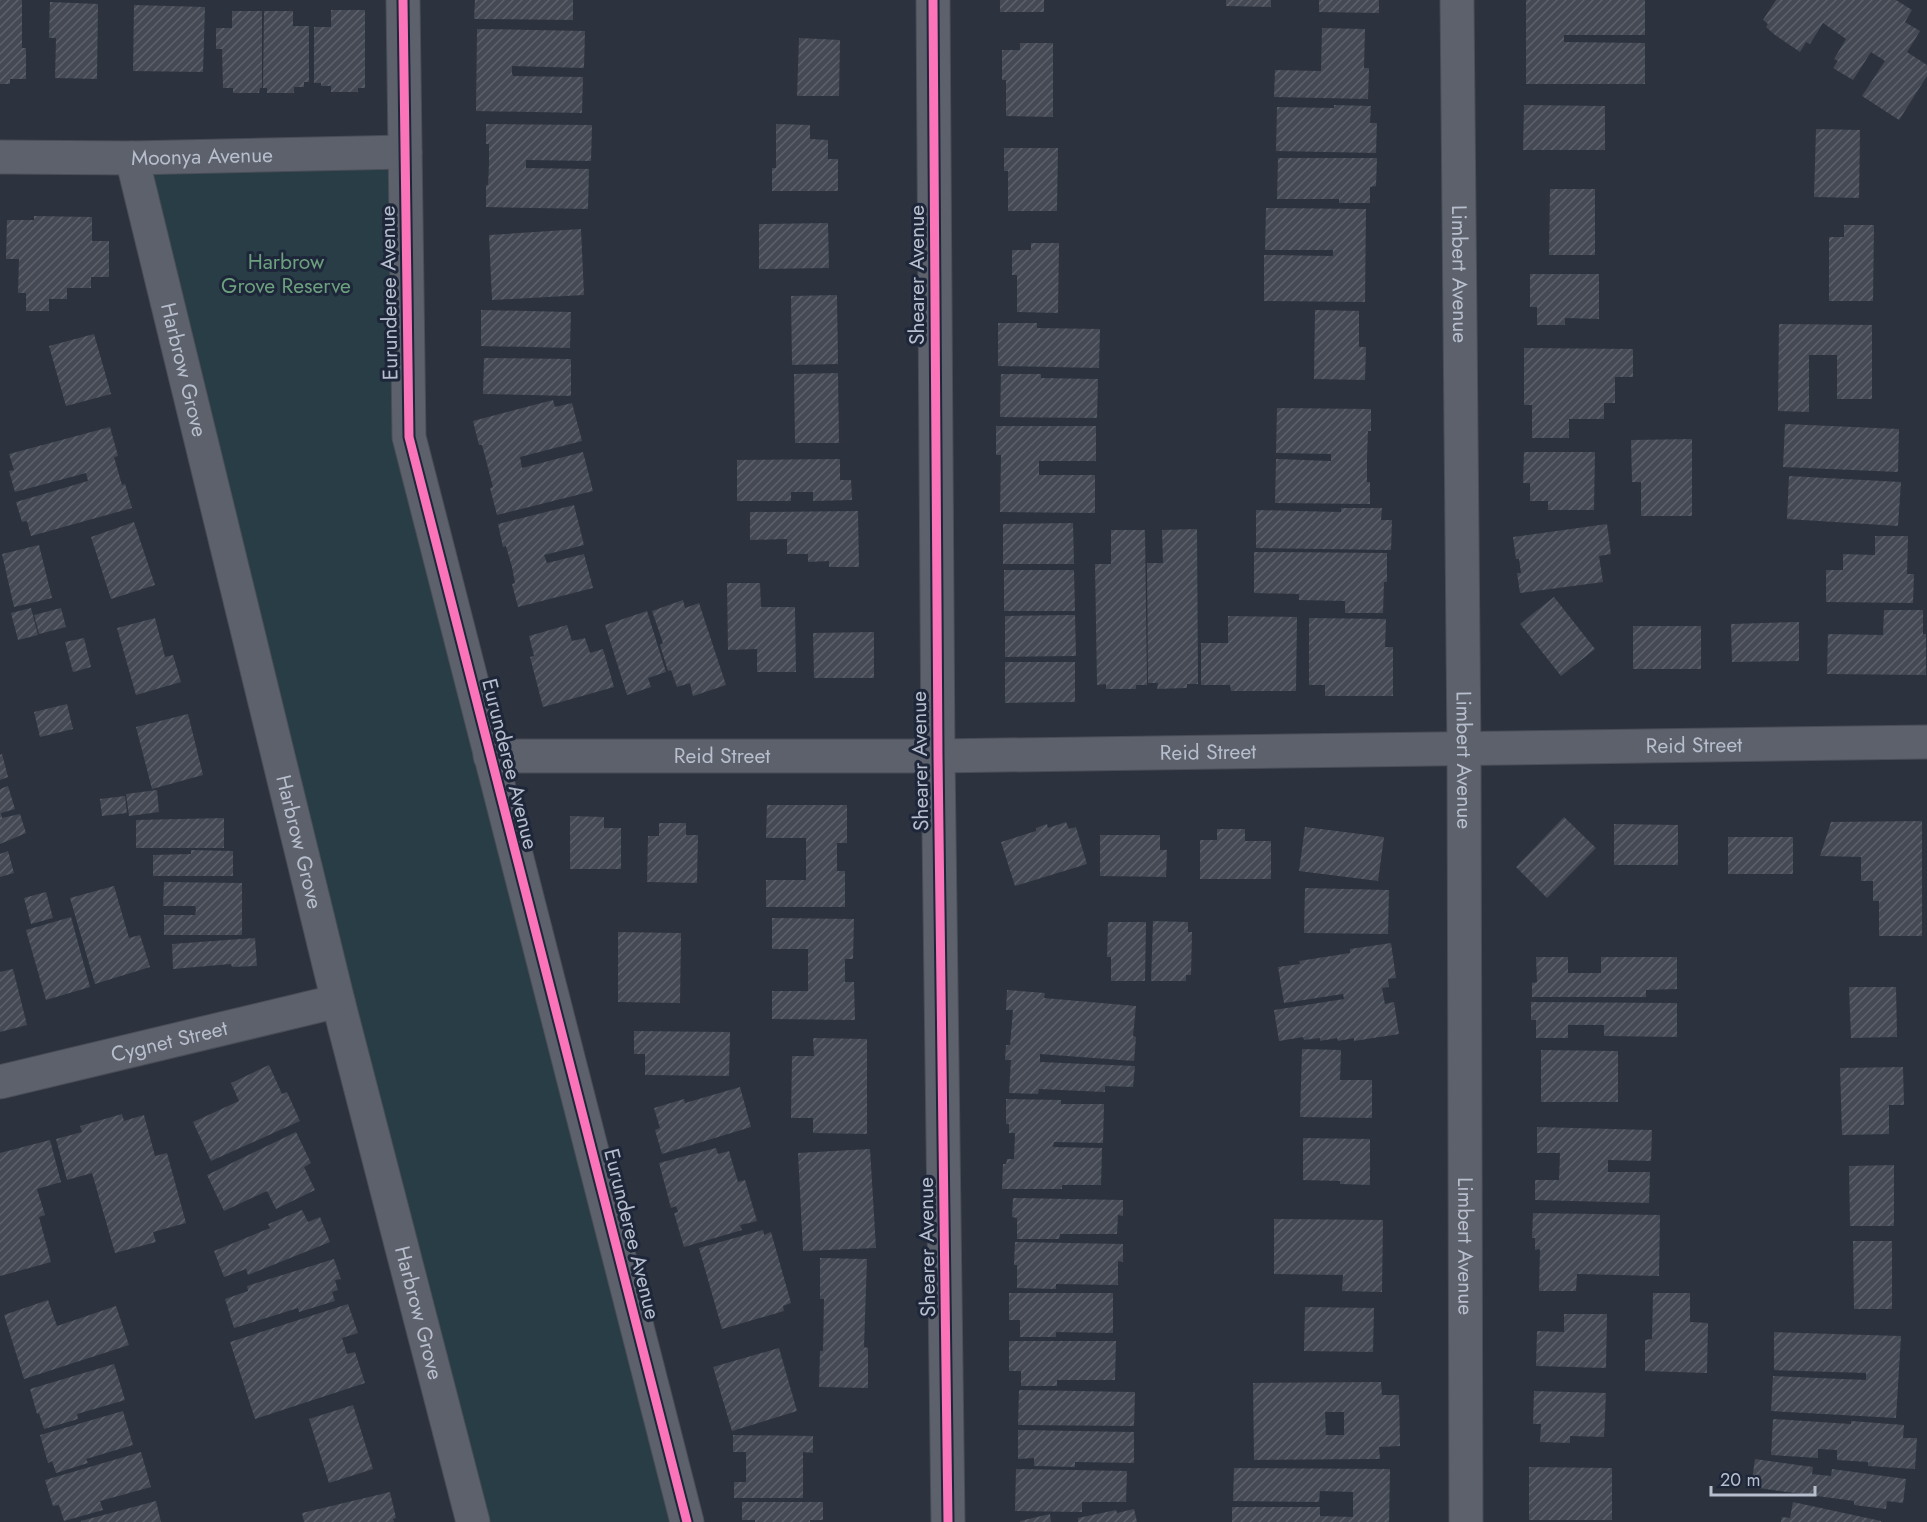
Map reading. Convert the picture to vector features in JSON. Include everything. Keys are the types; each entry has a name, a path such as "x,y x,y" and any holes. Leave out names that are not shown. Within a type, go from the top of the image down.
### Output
{"street":[{"name":"Eurunderee Avenue","path":"404,0 409,437 687,1522"},
{"name":"Shearer Avenue","path":"933,0 938,756 948,1522"},
{"name":"Limbert Avenue","path":"1457,0 1464,750 1466,1522"},
{"name":"Moonya Avenue","path":"0,157 132,158 405,152"},
{"name":"Harbrow Grove","path":"132,158 338,1001 473,1522"},
{"name":"Reid Street","path":"490,756 938,756 1927,742"},
{"name":"Cygnet Street","path":"0,1082 338,1001"}],"green space":[{"name":"Harbrow Grove Reserve","path":"398,161 393,436 679,1522 485,1522 146,166"}],"building":[{"path":"0,0 22,0 22,48 26,48 26,79 10,79 10,84 0,84"},
{"path":"475,0 573,0 573,20 474,19"},
{"path":"1000,0 1044,0 1044,12 1000,12"},
{"path":"1226,0 1271,0 1271,7 1226,6"},
{"path":"1319,0 1379,0 1379,13 1319,12"},
{"path":"1526,0 1645,0 1645,35 1564,35 1564,42 1645,43 1645,84 1526,84"},
{"path":"1776,0 1896,0 1912,10 1905,22 1920,31 1907,52 1927,65 1927,76 1899,120 1862,96 1885,61 1871,52 1853,80 1833,68 1838,61 1834,59 1846,39 1823,23 1810,44 1806,42 1800,52 1766,27 1768,24 1763,20"},
{"path":"50,2 98,4 97,79 55,78 56,38 49,38"},
{"path":"134,5 205,7 203,72 133,71"},
{"path":"331,10 365,10 365,88 358,88 358,92 331,92 331,86 314,83 314,27 331,27"},
{"path":"232,11 262,11 262,88 259,93 233,93 233,88 223,88 222,49 216,49 216,28 232,28"},
{"path":"264,11 293,11 293,26 309,26 309,82 304,82 304,87 294,87 294,93 267,93 267,88 263,88"},
{"path":"1322,28 1365,29 1364,68 1369,68 1368,99 1274,97 1275,70 1321,71"},
{"path":"477,29 585,31 584,68 512,66 513,76 583,77 582,113 476,111"},
{"path":"799,38 840,40 839,96 797,96"},
{"path":"1020,43 1053,43 1053,117 1006,116 1006,80 1002,80 1002,50 1020,50"},
{"path":"1334,105 1371,106 1370,123 1377,123 1376,153 1276,151 1277,107 1334,108"},
{"path":"1524,105 1605,106 1605,150 1523,150"},
{"path":"486,124 592,125 591,161 526,160 526,168 589,169 588,209 486,207 489,144 486,144"},
{"path":"776,124 810,125 810,139 828,140 828,159 838,159 838,191 772,191 772,168 776,168"},
{"path":"1816,129 1860,130 1859,198 1814,197"},
{"path":"1004,148 1058,148 1057,211 1008,211 1008,171 1004,171"},
{"path":"1278,158 1377,158 1376,186 1370,187 1370,203 1339,203 1339,199 1277,199"},
{"path":"1550,189 1595,189 1595,255 1549,255"},
{"path":"1266,208 1366,209 1365,302 1264,301 1264,255 1333,256 1333,250 1265,250"},
{"path":"34,216 92,217 92,241 109,241 109,277 91,277 91,288 67,288 67,299 49,299 49,311 26,311 26,293 18,293 19,259 6,259 7,220 34,220"},
{"path":"828,223 829,268 759,269 759,224"},
{"path":"1844,225 1874,225 1873,301 1829,301 1829,237 1844,237"},
{"path":"581,229 584,295 492,300 489,235"},
{"path":"1031,243 1059,243 1058,313 1017,312 1017,275 1012,275 1012,250 1031,250"},
{"path":"1530,274 1599,274 1599,319 1565,318 1565,325 1537,325 1537,307 1530,307"},
{"path":"837,295 838,364 792,365 791,296"},
{"path":"481,310 571,312 570,348 481,346"},
{"path":"1315,310 1359,311 1359,347 1366,347 1365,380 1314,379"},
{"path":"998,323 1037,323 1037,328 1100,329 1099,368 998,366"},
{"path":"1779,324 1872,325 1872,399 1837,399 1837,355 1809,355 1809,412 1778,411"},
{"path":"94,334 111,394 66,406 49,346"},
{"path":"1524,348 1633,349 1633,377 1615,377 1615,403 1604,403 1604,419 1569,419 1569,438 1532,438 1532,405 1524,405"},
{"path":"484,358 571,359 571,396 483,394"},
{"path":"838,373 839,443 795,443 794,374"},
{"path":"1001,374 1041,374 1041,378 1098,379 1097,418 1000,417"},
{"path":"553,400 555,407 572,403 582,441 520,457 522,468 583,452 593,491 497,515 490,488 493,487 473,421"},
{"path":"1277,408 1371,409 1367,458 1370,504 1275,503 1276,459 1331,461 1331,454 1276,453"},
{"path":"1785,424 1899,429 1898,472 1783,467"},
{"path":"996,426 1096,426 1096,461 1039,461 1039,475 1095,475 1095,513 1000,512 1001,455 996,455"},
{"path":"110,427 118,456 114,457 132,508 31,536 27,521 22,522 16,502 88,481 86,473 15,492 9,471 14,470 9,454"},
{"path":"1692,439 1692,516 1641,516 1641,482 1632,482 1631,440"},
{"path":"1524,452 1595,452 1594,510 1548,510 1548,501 1530,501 1530,483 1523,483"},
{"path":"840,459 840,480 851,480 852,500 813,501 813,492 791,492 791,501 737,501 737,460"},
{"path":"1789,476 1901,482 1898,526 1787,519"},
{"path":"574,505 584,545 544,555 547,563 584,554 593,588 518,607 512,584 515,583 512,567 506,546 503,547 498,524"},
{"path":"1341,508 1382,508 1381,520 1392,520 1391,550 1256,548 1256,510 1341,512"},
{"path":"858,511 859,567 829,567 829,561 808,562 808,554 787,554 787,539 750,540 750,512"},
{"path":"134,522 155,585 111,599 91,537"},
{"path":"1073,523 1074,564 1003,564 1003,524"},
{"path":"1607,524 1611,554 1599,556 1603,582 1520,593 1517,573 1521,573 1519,559 1516,559 1513,537"},
{"path":"1197,529 1198,684 1187,684 1187,688 1157,689 1158,683 1148,683 1147,563 1163,563 1162,530"},
{"path":"1111,530 1145,530 1147,685 1136,685 1136,689 1106,689 1106,684 1097,685 1095,564 1111,564"},
{"path":"1875,536 1908,536 1907,574 1914,574 1913,603 1826,602 1826,570 1843,570 1843,554 1875,555"},
{"path":"39,545 52,598 14,607 2,554"},
{"path":"1254,552 1387,553 1387,582 1384,582 1383,613 1345,613 1345,601 1299,600 1299,594 1254,593"},
{"path":"1004,570 1074,570 1075,611 1004,611"},
{"path":"727,583 760,583 761,607 795,607 796,672 757,672 757,649 728,650"},
{"path":"1554,597 1595,649 1561,676 1520,624"},
{"path":"683,600 685,608 699,603 726,685 693,696 690,683 677,687 671,670 668,671 660,645 663,643 652,611"},
{"path":"31,608 38,635 18,640 11,613"},
{"path":"61,608 66,627 39,634 34,615"},
{"path":"1884,610 1923,610 1923,634 1926,634 1926,675 1827,674 1828,634 1883,635"},
{"path":"647,611 666,672 648,678 651,687 627,695 605,625"},
{"path":"1075,615 1076,656 1005,657 1005,616"},
{"path":"1228,616 1297,617 1296,691 1231,691 1230,685 1201,685 1201,643 1228,643"},
{"path":"155,618 165,657 173,655 181,682 136,695 117,628"},
{"path":"1309,618 1386,619 1385,647 1393,647 1393,696 1325,696 1325,685 1309,685"},
{"path":"1799,622 1799,661 1732,662 1731,624"},
{"path":"567,625 572,641 585,638 590,653 603,649 614,687 543,707 530,657 534,656 529,636"},
{"path":"1633,626 1701,626 1701,669 1633,669"},
{"path":"874,632 874,678 814,678 813,633"},
{"path":"84,638 91,667 73,672 65,642"},
{"path":"1005,662 1075,662 1075,702 1005,703"},
{"path":"67,704 73,729 40,737 34,712"},
{"path":"188,714 203,775 152,789 136,727"},
{"path":"2,754 8,777 0,780 0,755"},
{"path":"8,786 15,809 1,813 2,818 20,814 26,833 0,844 0,789"},
{"path":"157,790 159,812 129,816 126,794"},
{"path":"125,796 127,813 102,816 100,799"},
{"path":"767,805 847,805 847,843 837,843 837,871 845,871 845,907 766,907 766,880 806,880 806,838 766,838"},
{"path":"570,816 604,817 604,828 621,828 621,869 570,869"},
{"path":"1564,817 1596,848 1547,898 1516,867"},
{"path":"224,818 224,848 136,848 136,820"},
{"path":"1922,821 1922,936 1879,936 1879,901 1873,901 1873,881 1861,881 1861,857 1820,856 1831,822"},
{"path":"1066,822 1069,829 1076,827 1087,864 1015,886 1001,842 1036,831 1036,828 1047,824 1048,828"},
{"path":"659,823 686,823 686,835 698,835 697,883 647,882 648,836 659,836"},
{"path":"1614,824 1678,825 1678,865 1614,865"},
{"path":"1305,827 1384,837 1378,881 1299,871"},
{"path":"1217,829 1245,829 1245,841 1271,841 1271,879 1200,879 1200,840 1217,840"},
{"path":"1100,835 1160,835 1160,850 1167,850 1166,877 1100,876"},
{"path":"1728,837 1793,837 1793,874 1728,874"},
{"path":"191,850 233,851 233,876 153,876 153,855 191,854"},
{"path":"8,851 14,873 0,877 0,854"},
{"path":"164,882 242,883 242,935 164,935 164,915 195,915 196,910 195,906 163,906"},
{"path":"114,886 129,938 140,935 150,967 95,984 70,898"},
{"path":"1305,888 1389,890 1388,934 1304,933"},
{"path":"46,892 53,918 31,924 24,898"},
{"path":"71,917 90,987 46,1000 26,930"},
{"path":"772,918 854,919 853,959 845,959 845,982 854,982 855,1020 772,1019 772,991 808,991 808,949 772,949"},
{"path":"1153,921 1188,922 1188,932 1192,932 1191,975 1186,975 1186,981 1151,981"},
{"path":"1108,922 1146,922 1145,981 1111,981 1111,957 1107,957"},
{"path":"618,932 681,933 680,1003 618,1002"},
{"path":"255,938 257,966 232,967 231,964 173,969 172,944"},
{"path":"1391,943 1396,978 1388,979 1389,987 1382,988 1385,1004 1394,1002 1399,1034 1354,1041 1354,1038 1320,1041 1320,1038 1304,1040 1303,1037 1279,1041 1274,1010 1344,999 1343,994 1284,1003 1278,967 1300,964 1299,961 1350,953 1350,949"},
{"path":"1536,957 1568,957 1568,973 1601,973 1601,957 1677,957 1677,989 1646,990 1646,997 1532,997 1532,983 1537,982"},
{"path":"13,969 27,1025 0,1032 0,972"},
{"path":"1849,987 1896,987 1897,1037 1851,1038"},
{"path":"1007,990 1045,993 1044,998 1136,1006 1133,1036 1136,1037 1134,1061 1040,1054 1040,1062 1135,1066 1133,1087 1105,1086 1105,1092 1039,1089 1038,1094 1009,1093 1011,1060 1005,1060 1006,1045 1010,1045 1013,1010 1006,1010"},
{"path":"1531,1002 1677,1003 1677,1037 1604,1036 1604,1025 1568,1025 1568,1038 1536,1038 1536,1020 1531,1020"},
{"path":"634,1031 730,1032 729,1076 645,1075 645,1054 634,1054"},
{"path":"813,1038 867,1039 867,1134 813,1133 813,1118 791,1118 792,1056 814,1056"},
{"path":"1302,1049 1341,1050 1340,1080 1372,1080 1372,1118 1300,1117"},
{"path":"1541,1050 1618,1051 1618,1102 1541,1102"},
{"path":"269,1065 282,1094 287,1092 300,1121 211,1161 193,1122 239,1101 231,1083"},
{"path":"1903,1067 1904,1105 1889,1105 1889,1134 1842,1135 1840,1068"},
{"path":"740,1087 751,1127 662,1154 655,1130 660,1128 654,1108 684,1099 685,1103"},
{"path":"1006,1099 1061,1100 1061,1104 1104,1104 1103,1143 1054,1142 1053,1147 1102,1148 1101,1185 1062,1185 1062,1189 1002,1189 1003,1164 1006,1164 1007,1159 1014,1159 1015,1133 1009,1133 1009,1124 1006,1124"},
{"path":"122,1114 124,1121 144,1115 155,1156 167,1153 186,1223 153,1232 156,1242 115,1253 92,1173 67,1180 56,1139 82,1132 80,1126"},
{"path":"1537,1127 1652,1130 1651,1161 1608,1160 1608,1172 1650,1172 1649,1203 1535,1200 1535,1180 1559,1180 1560,1153 1537,1153"},
{"path":"296,1132 311,1163 304,1167 315,1190 276,1209 267,1191 224,1211 207,1175"},
{"path":"1303,1138 1370,1139 1370,1185 1303,1180"},
{"path":"50,1140 61,1182 37,1189 45,1215 39,1217 51,1262 0,1276 0,1153"},
{"path":"716,1148 718,1154 729,1151 738,1182 745,1180 757,1221 740,1225 742,1230 684,1247 674,1213 678,1212 676,1206 671,1208 659,1163"},
{"path":"870,1149 876,1248 803,1251 798,1153"},
{"path":"1894,1165 1894,1226 1850,1226 1849,1166"},
{"path":"1013,1198 1123,1200 1123,1216 1118,1215 1117,1234 1060,1234 1059,1239 1017,1239 1017,1218 1012,1217"},
{"path":"302,1210 308,1222 320,1217 330,1242 248,1275 246,1269 224,1277 214,1251 270,1228 268,1224"},
{"path":"1533,1213 1660,1215 1659,1276 1577,1274 1576,1291 1539,1291 1540,1249 1535,1250 1535,1238 1532,1238"},
{"path":"1274,1219 1383,1220 1382,1292 1342,1291 1343,1275 1274,1274"},
{"path":"763,1230 764,1235 771,1232 791,1303 783,1306 784,1311 722,1329 699,1248"},
{"path":"1853,1241 1892,1241 1892,1309 1854,1309"},
{"path":"1015,1242 1123,1244 1123,1262 1118,1261 1118,1285 1056,1284 1056,1289 1017,1288 1017,1265 1014,1265"},
{"path":"820,1258 867,1259 864,1347 868,1348 868,1388 819,1387 820,1351 823,1351 824,1299 820,1299"},
{"path":"334,1259 341,1279 335,1280 338,1290 332,1292 335,1301 299,1312 298,1308 234,1328 225,1299 248,1291 247,1286"},
{"path":"1009,1293 1113,1293 1113,1333 1056,1332 1056,1337 1020,1337 1020,1320 1009,1320"},
{"path":"1653,1293 1690,1293 1690,1322 1708,1323 1707,1373 1645,1371 1645,1340 1652,1339"},
{"path":"48,1300 57,1326 116,1306 129,1345 24,1379 4,1315"},
{"path":"348,1304 358,1333 342,1338 347,1354 355,1352 365,1383 255,1419 230,1342"},
{"path":"1305,1307 1374,1308 1373,1352 1304,1351"},
{"path":"1564,1314 1607,1314 1606,1368 1536,1366 1537,1331 1564,1332"},
{"path":"1774,1332 1901,1336 1896,1418 1771,1411 1773,1376 1866,1380 1866,1373 1774,1370"},
{"path":"1009,1341 1116,1341 1115,1380 1057,1380 1057,1386 1021,1386 1021,1371 1009,1371"},
{"path":"779,1348 797,1411 732,1431 713,1367"},
{"path":"114,1364 125,1400 77,1414 78,1419 44,1429 30,1389"},
{"path":"1381,1382 1382,1395 1399,1395 1400,1446 1379,1447 1380,1459 1254,1460 1253,1383","holes":["1325,1412 1344,1412 1344,1435 1326,1435"]},
{"path":"1019,1390 1135,1392 1134,1426 1018,1425"},
{"path":"1534,1391 1606,1393 1604,1437 1570,1436 1570,1443 1540,1442 1541,1424 1533,1424"},
{"path":"353,1405 373,1469 329,1483 309,1419"},
{"path":"123,1411 133,1445 86,1459 88,1463 56,1473 52,1461 48,1463 40,1435"},
{"path":"1773,1419 1904,1425 1903,1438 1917,1438 1915,1469 1868,1466 1868,1462 1837,1460 1837,1450 1818,1449 1818,1458 1771,1455"},
{"path":"1018,1430 1134,1432 1134,1463 1075,1462 1075,1467 1034,1466 1034,1458 1018,1459"},
{"path":"733,1435 813,1436 813,1453 803,1452 803,1498 734,1498 734,1482 746,1482 746,1452 733,1452"},
{"path":"141,1452 151,1487 100,1501 103,1510 64,1521 59,1505 53,1506 45,1480"},
{"path":"1755,1459 1813,1467 1812,1474 1831,1476 1832,1469 1906,1479 1903,1503 1887,1501 1886,1509 1854,1505 1854,1501 1751,1487"},
{"path":"1529,1467 1612,1468 1612,1520 1529,1520"},
{"path":"1234,1468 1390,1469 1389,1522 1232,1522 1232,1507 1320,1507 1320,1516 1353,1517 1353,1492 1320,1491 1319,1502 1233,1501"},
{"path":"1016,1469 1127,1471 1126,1502 1082,1502 1082,1512 1015,1511"},
{"path":"390,1492 396,1518 393,1519 394,1522 304,1522 302,1513"},
{"path":"156,1501 161,1522 81,1522 81,1521"},
{"path":"742,1502 823,1502 823,1520 755,1522 755,1520 742,1520"},
{"path":"1793,1502 1881,1522 1781,1522 1782,1517 1790,1518"},
{"path":"1134,1509 1137,1522 1078,1522 1078,1518 1116,1510 1117,1513"},
{"path":"1050,1514 1051,1522 1020,1522 1020,1521"}],"cycle path":[{"path":"403,0 409,437 687,1522"},
{"path":"933,0 938,756 948,1522"}]}
